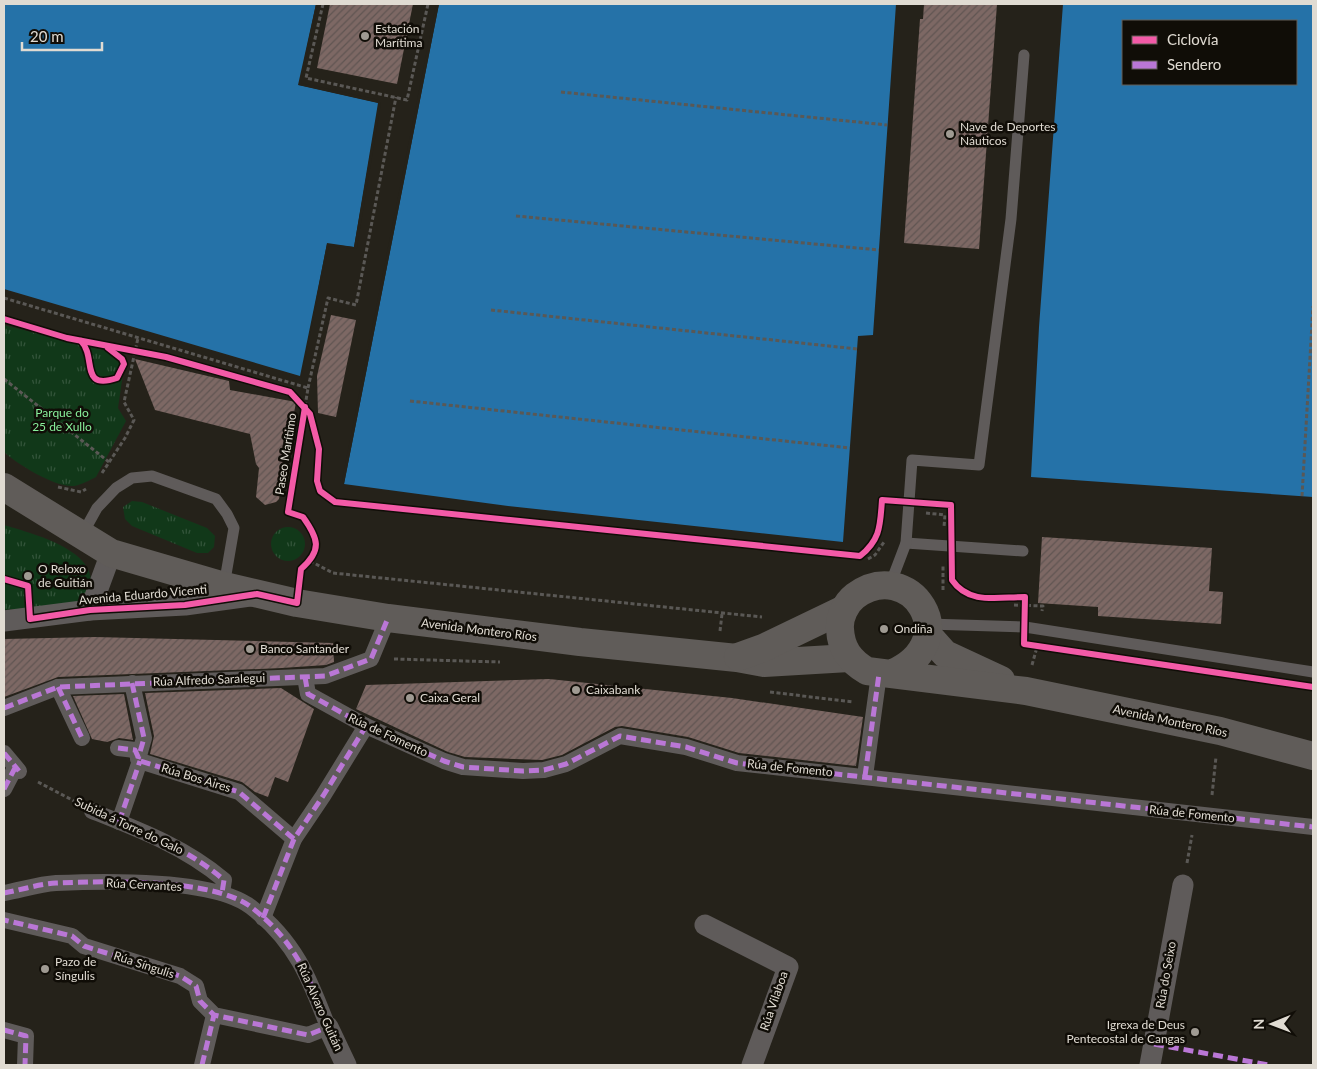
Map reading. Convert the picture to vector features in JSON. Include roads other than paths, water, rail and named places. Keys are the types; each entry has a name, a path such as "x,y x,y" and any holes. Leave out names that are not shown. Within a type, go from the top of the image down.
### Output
{"main road":[{"name":"Avenida Montero Ríos","path":"4,487 82,537 111,553 224,586 297,603 388,618 580,642 737,658 764,663 849,658"},
{"path":"890,585 911,594 919,603 928,630 945,654 1026,691 886,674 858,666 849,658 841,642 840,626 844,609 852,598 863,590 876,586 890,585"},
{"path":"737,658 763,648 844,609"},
{"path":"886,674 910,666 922,652 928,630"},
{"name":"Avenida Montero Ríos","path":"1026,691 1220,731 1313,756"}],"street":[{"name":"Avenida Eduardo Vicenti","path":"90,610 111,553"},
{"name":"Avenida Eduardo Vicenti","path":"4,621 90,610 186,605 258,594"},
{"name":"Rúa Alfredo Saralegui","path":"4,708 58,687 325,676 371,659 388,618"},
{"path":"865,776 875,705 886,674"},
{"name":"Rúa de Fomento","path":"305,677 308,694 366,726 444,761 463,767 523,772 544,770 566,764 620,736 686,747 737,763 1313,827"},
{"path":"119,822 144,738 132,683"},
{"path":"58,687 82,738"},
{"path":"268,923 294,839 366,726"},
{"name":"Rúa Bos Aires","path":"118,748 134,750 139,760 239,792 294,839"},
{"path":"4,753 17,770 4,790"},
{"name":"Subida á Torre do Galo","path":"92,812 170,843 208,866 224,880 222,893"},
{"name":"Rúa Cervantes","path":"4,893 54,883 148,883 222,893 250,906 268,923"},
{"name":"Rúa do Seixo","path":"1150,1065 1183,885"},
{"name":"Rúa Síngulis","path":"4,920 72,936 84,946 180,976 196,986 200,1001 214,1014"},
{"name":"Rúa Alvaro Guitán","path":"268,923 289,944 304,967 328,1027 346,1065"},
{"name":"Rúa Vilaboa","path":"705,925 788,968 752,1065"},
{"path":"202,1065 214,1014 308,1035 328,1027"},
{"path":"4,1030 26,1036 25,1065"}],"lane":[{"path":"890,585 906,543 912,460 979,465 1011,219 1024,55"},
{"path":"82,537 97,508 116,488 132,478 152,476 216,500 227,514 234,528 224,586"},
{"path":"906,543 1023,551"},
{"path":"928,630 1025,627 1313,672"}],"water":[{"path":"4,4 316,4 299,85 379,103 354,247 327,244 300,376 4,289"},
{"path":"439,4 896,4 873,335 858,336 843,542 508,506 344,484"},
{"path":"1063,4 1313,4 1313,497 1031,477 1039,327"}],"place":[{"name":"Estación Marítima","path":"365,36"},
{"name":"Nave de Deportes Náuticos","path":"950,134"},
{"name":"O Reloxo de Guitián","path":"28,576"},
{"name":"Ondiña","path":"884,629"},
{"name":"Banco Santander","path":"250,649"},
{"name":"Caixabank","path":"576,690"},
{"name":"Caixa Geral","path":"410,698"},
{"name":"Pazo de Síngulis","path":"45,969"},
{"name":"Igrexa de Deus Pentecostal de Cangas","path":"1195,1032"}],"park label":[{"name":"Parque do 25 de Xullo","path":"62,420"}]}
